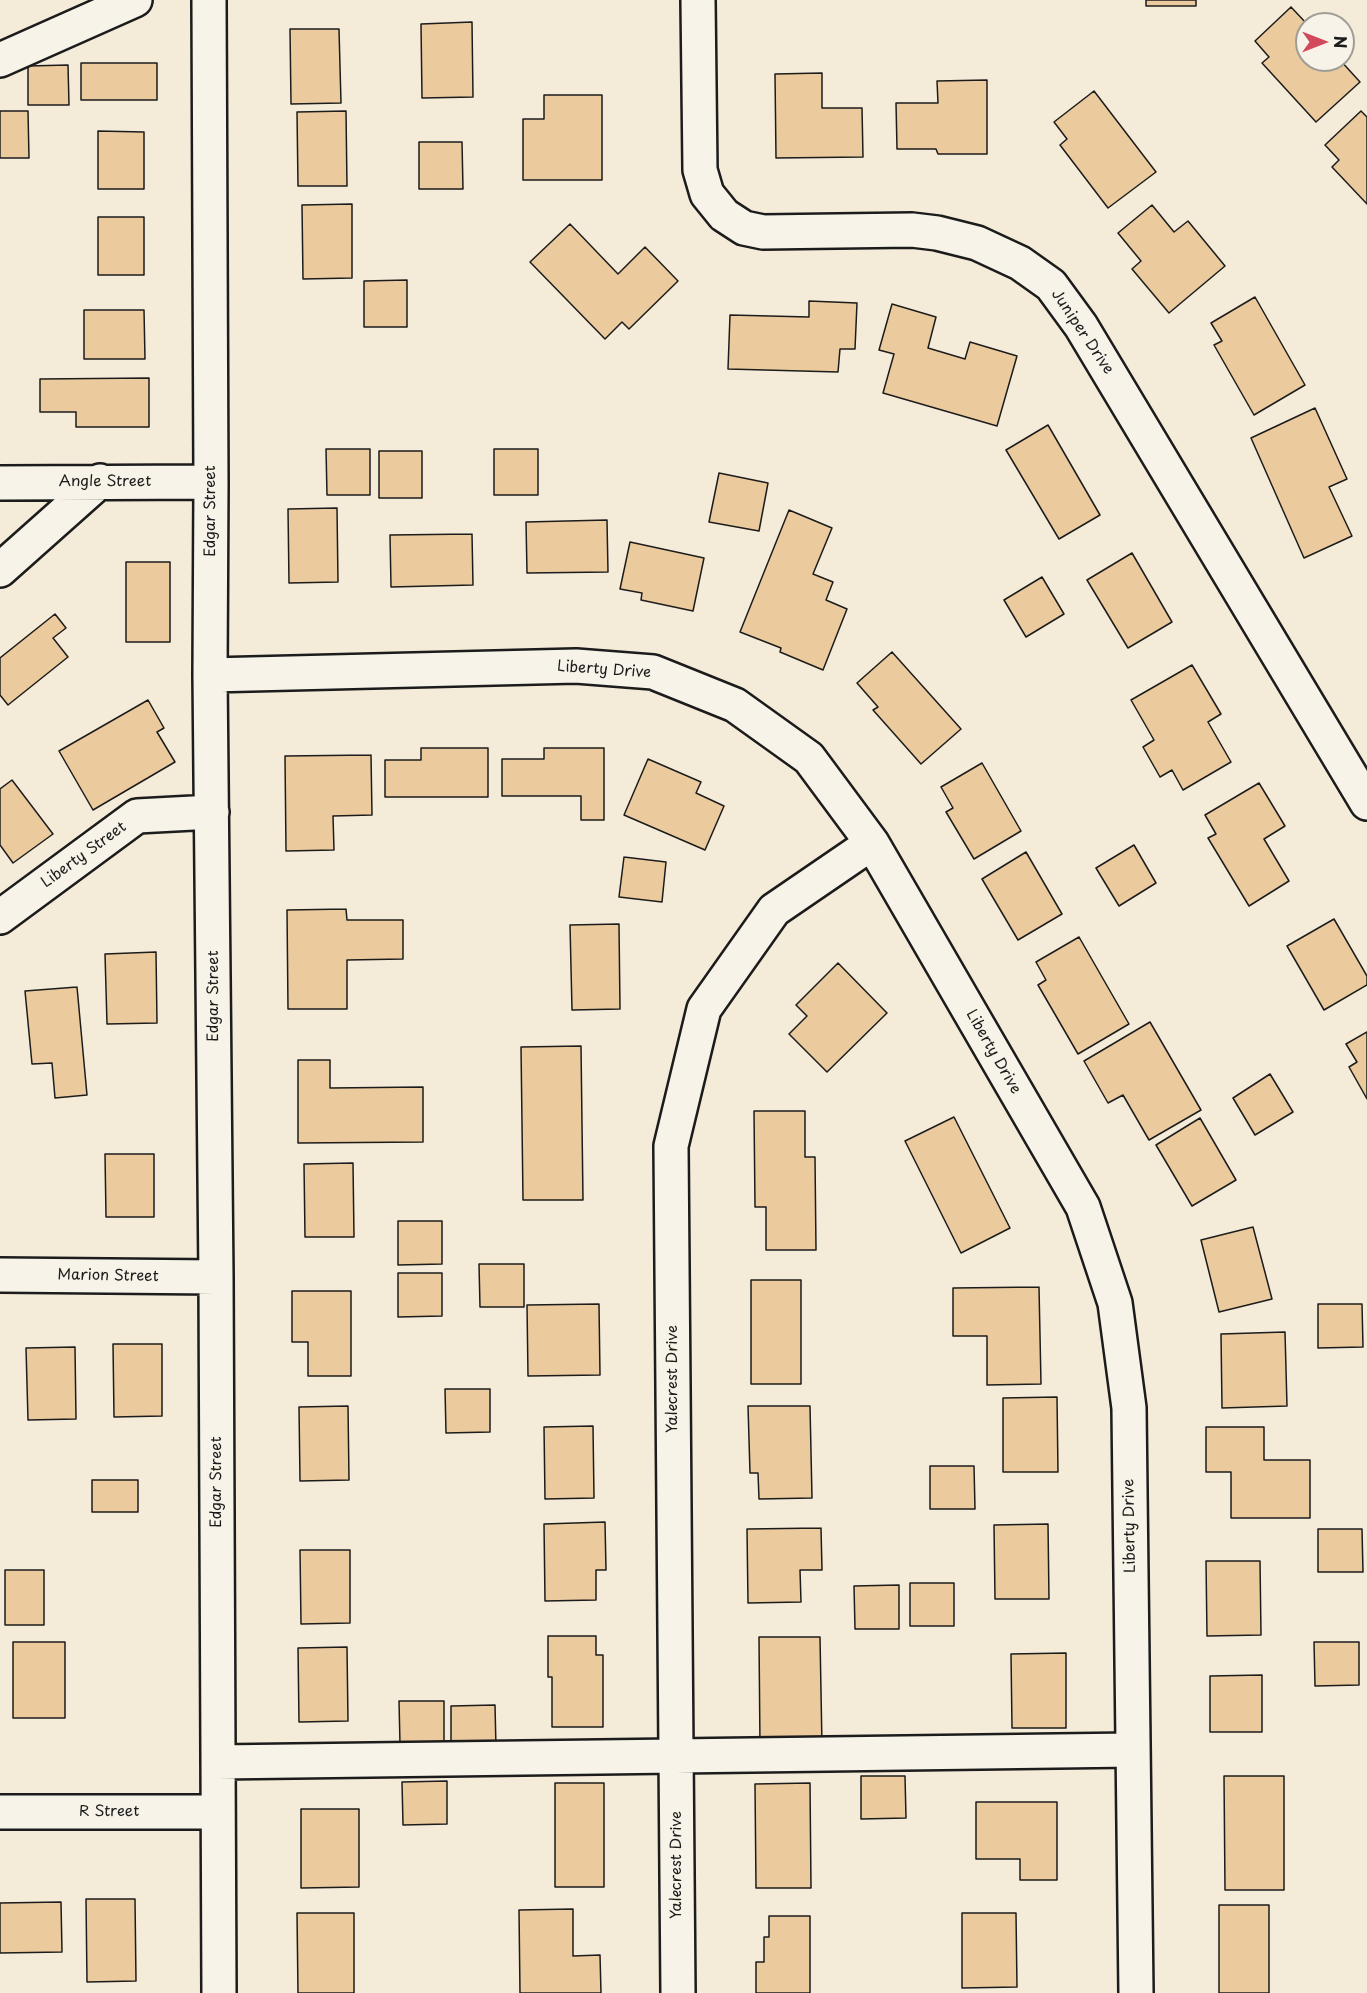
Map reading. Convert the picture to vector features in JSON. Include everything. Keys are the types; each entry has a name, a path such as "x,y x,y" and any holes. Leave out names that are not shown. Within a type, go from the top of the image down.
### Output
{"street":[{"path":"0,60 135,0"},
{"name":"Edgar Street","path":"208,0 219,1993"},
{"name":"Juniper Drive","path":"698,0 700,170 707,194 724,215 744,228 763,232 912,230 937,233 977,243 1020,263 1051,285 1081,326 1367,803"},
{"path":"0,570 100,482"},
{"name":"Angle Street","path":"0,483 211,482"},
{"name":"Liberty Drive","path":"210,675 576,666 653,672 735,705 809,758 873,843 1083,1207 1115,1304 1129,1408 1136,1993"},
{"name":"Liberty Street","path":"0,917 137,816 212,812"},
{"name":"Yalecrest Drive","path":"678,1993 671,1146 704,1010 774,910 873,843"},
{"name":"Marion Street","path":"0,1275 216,1277"},
{"path":"218,1762 1132,1750"},
{"name":"R Street","path":"0,1812 218,1812"}],"building":[{"path":"1146,0 1196,0 1196,6 1146,6"},
{"path":"1291,7 1296,12 1295,72 1351,72 1360,82 1316,122 1262,63 1269,57 1255,41"},
{"path":"472,22 473,97 422,98 421,24"},
{"path":"290,29 339,29 341,103 291,104"},
{"path":"81,63 157,63 157,100 81,100"},
{"path":"68,65 69,105 28,105 28,66"},
{"path":"822,73 822,108 862,108 863,157 776,158 775,74"},
{"path":"987,80 987,154 938,154 936,149 897,149 896,103 938,103 937,81"},
{"path":"1094,91 1156,172 1108,208 1060,145 1067,139 1054,122"},
{"path":"544,95 602,95 602,180 523,180 523,119 544,119"},
{"path":"0,111 28,111 29,158 0,158"},
{"path":"346,111 347,186 298,186 297,112"},
{"path":"1361,111 1367,117 1367,204 1332,167 1339,160 1325,145"},
{"path":"98,131 144,132 144,189 98,189"},
{"path":"419,142 462,142 463,189 419,189"},
{"path":"352,204 352,278 303,279 302,205"},
{"path":"1152,205 1174,232 1188,221 1225,266 1169,313 1132,269 1141,261 1118,233"},
{"path":"98,217 144,217 144,275 98,275"},
{"path":"570,224 618,274 645,247 678,281 629,329 622,322 605,339 530,262"},
{"path":"407,280 407,327 364,327 364,281"},
{"path":"1255,297 1305,385 1254,415 1214,345 1222,341 1211,323"},
{"path":"809,301 857,303 855,349 840,349 838,372 728,369 730,315 809,317"},
{"path":"892,304 936,317 928,348 965,359 970,342 1017,356 997,426 883,393 894,354 879,350"},
{"path":"84,310 144,310 145,359 84,359"},
{"path":"149,378 149,427 76,427 76,412 40,412 40,379"},
{"path":"1315,408 1347,479 1329,487 1352,536 1304,558 1251,438"},
{"path":"1048,425 1100,515 1059,539 1006,450"},
{"path":"326,449 370,449 370,495 327,495"},
{"path":"494,449 538,449 538,495 494,495"},
{"path":"379,451 422,451 422,498 379,498"},
{"path":"719,473 768,483 759,531 709,522"},
{"path":"337,508 338,582 289,583 288,509"},
{"path":"789,510 832,528 813,574 833,582 826,600 847,609 823,670 780,652 781,648 740,632"},
{"path":"607,520 608,572 527,573 526,522"},
{"path":"472,534 473,585 391,587 390,535"},
{"path":"630,542 704,558 693,611 641,600 642,593 620,589"},
{"path":"1132,553 1172,622 1128,648 1087,580"},
{"path":"126,562 170,562 170,642 126,642"},
{"path":"1042,577 1064,614 1026,637 1004,600"},
{"path":"55,614 66,628 53,638 68,657 8,705 0,695 0,658"},
{"path":"892,652 961,729 921,764 873,710 878,707 857,683"},
{"path":"1192,665 1221,714 1208,722 1231,762 1183,790 1172,770 1160,777 1143,747 1154,740 1131,700"},
{"path":"148,700 164,728 157,732 175,762 93,810 59,751"},
{"path":"421,748 488,748 488,797 385,797 385,760 421,760"},
{"path":"544,748 604,748 604,820 581,820 581,796 502,796 502,759 544,759"},
{"path":"371,755 372,815 333,816 334,850 286,851 285,756"},
{"path":"648,759 701,782 696,793 724,806 705,850 624,815"},
{"path":"982,763 1021,831 974,859 946,812 953,808 941,787"},
{"path":"12,780 53,834 13,863 0,845 0,789"},
{"path":"1259,783 1285,826 1264,839 1289,881 1249,906 1208,838 1216,834 1205,815"},
{"path":"1134,845 1156,883 1119,906 1096,868"},
{"path":"1026,852 1062,914 1018,940 982,879"},
{"path":"624,857 666,862 662,902 619,897"},
{"path":"346,909 347,920 403,920 403,959 347,960 347,1009 288,1009 287,910"},
{"path":"1334,919 1367,976 1367,985 1324,1010 1287,946"},
{"path":"619,924 620,1009 572,1010 570,925"},
{"path":"1079,937 1129,1024 1078,1054 1038,985 1046,980 1036,962"},
{"path":"156,952 157,1023 107,1024 105,954"},
{"path":"838,963 887,1013 827,1072 789,1034 807,1016 796,1005"},
{"path":"77,987 87,1095 55,1098 52,1063 32,1064 25,991"},
{"path":"1150,1022 1201,1110 1149,1140 1123,1095 1108,1103 1084,1061"},
{"path":"1367,1032 1367,1099 1349,1067 1357,1062 1346,1044"},
{"path":"581,1046 583,1200 523,1200 521,1047"},
{"path":"298,1060 330,1060 330,1088 423,1087 423,1142 298,1143"},
{"path":"1270,1074 1293,1112 1255,1135 1233,1098"},
{"path":"754,1111 805,1111 805,1157 815,1157 816,1250 766,1250 766,1207 755,1207"},
{"path":"954,1117 1010,1228 961,1253 905,1141"},
{"path":"1200,1118 1236,1180 1192,1206 1156,1145"},
{"path":"105,1154 154,1154 154,1217 106,1217"},
{"path":"353,1163 354,1237 305,1237 304,1164"},
{"path":"398,1221 442,1221 442,1264 398,1265"},
{"path":"1253,1227 1272,1299 1219,1312 1201,1240"},
{"path":"479,1264 524,1264 524,1307 480,1307"},
{"path":"398,1273 442,1273 442,1316 398,1317"},
{"path":"751,1280 801,1280 801,1384 751,1384"},
{"path":"1039,1287 1041,1384 987,1385 987,1336 953,1336 953,1288"},
{"path":"292,1291 351,1291 351,1376 308,1376 308,1342 292,1342"},
{"path":"599,1304 600,1375 528,1376 527,1305"},
{"path":"1318,1304 1362,1304 1363,1347 1318,1348"},
{"path":"1285,1332 1287,1406 1222,1408 1221,1334"},
{"path":"113,1344 162,1344 162,1416 114,1417"},
{"path":"75,1347 76,1419 28,1420 26,1348"},
{"path":"445,1389 490,1389 490,1432 446,1433"},
{"path":"1057,1397 1058,1472 1003,1472 1003,1398"},
{"path":"348,1406 349,1480 300,1481 299,1407"},
{"path":"748,1406 810,1406 812,1498 759,1499 758,1473 750,1473"},
{"path":"593,1426 594,1498 545,1499 544,1427"},
{"path":"1206,1427 1264,1427 1264,1460 1310,1460 1310,1518 1231,1518 1231,1472 1206,1472"},
{"path":"930,1466 974,1466 975,1509 930,1509"},
{"path":"92,1480 138,1480 138,1512 92,1512"},
{"path":"605,1522 606,1570 596,1570 596,1600 545,1601 544,1524"},
{"path":"1048,1524 1049,1599 995,1599 994,1525"},
{"path":"821,1528 822,1570 800,1570 801,1602 748,1603 747,1529"},
{"path":"1318,1529 1362,1529 1363,1572 1318,1572"},
{"path":"300,1550 350,1550 350,1623 301,1624"},
{"path":"1206,1561 1260,1561 1261,1635 1207,1636"},
{"path":"5,1570 44,1570 44,1625 5,1625"},
{"path":"910,1583 954,1583 954,1626 910,1626"},
{"path":"899,1585 899,1629 855,1629 854,1586"},
{"path":"548,1636 596,1636 596,1655 603,1655 603,1727 552,1727 552,1677 548,1677"},
{"path":"759,1637 820,1637 822,1746 760,1747"},
{"path":"13,1642 65,1642 65,1718 13,1718"},
{"path":"1314,1642 1359,1642 1359,1685 1315,1686"},
{"path":"347,1647 348,1721 299,1722 298,1648"},
{"path":"1066,1653 1066,1728 1012,1728 1011,1654"},
{"path":"1262,1675 1262,1732 1210,1732 1210,1676"},
{"path":"399,1701 444,1701 444,1744 400,1744"},
{"path":"495,1705 496,1748 451,1749 451,1706"},
{"path":"861,1776 905,1776 906,1818 861,1819"},
{"path":"1224,1776 1284,1776 1284,1890 1225,1890"},
{"path":"447,1781 447,1824 403,1825 402,1782"},
{"path":"555,1783 604,1783 604,1887 555,1887"},
{"path":"810,1783 811,1888 756,1888 755,1784"},
{"path":"976,1802 1057,1802 1057,1880 1020,1880 1020,1859 976,1859"},
{"path":"301,1809 359,1809 359,1887 301,1888"},
{"path":"86,1899 135,1899 136,1981 87,1982"},
{"path":"61,1902 62,1952 0,1953 0,1903"},
{"path":"1219,1905 1269,1905 1269,1993 1219,1993"},
{"path":"573,1909 573,1956 600,1955 601,1993 520,1993 519,1910"},
{"path":"297,1913 354,1913 354,1993 298,1993"},
{"path":"962,1913 1016,1913 1017,1987 962,1988"},
{"path":"769,1916 810,1916 810,1993 756,1993 756,1962 764,1962 764,1937 769,1937"}]}
